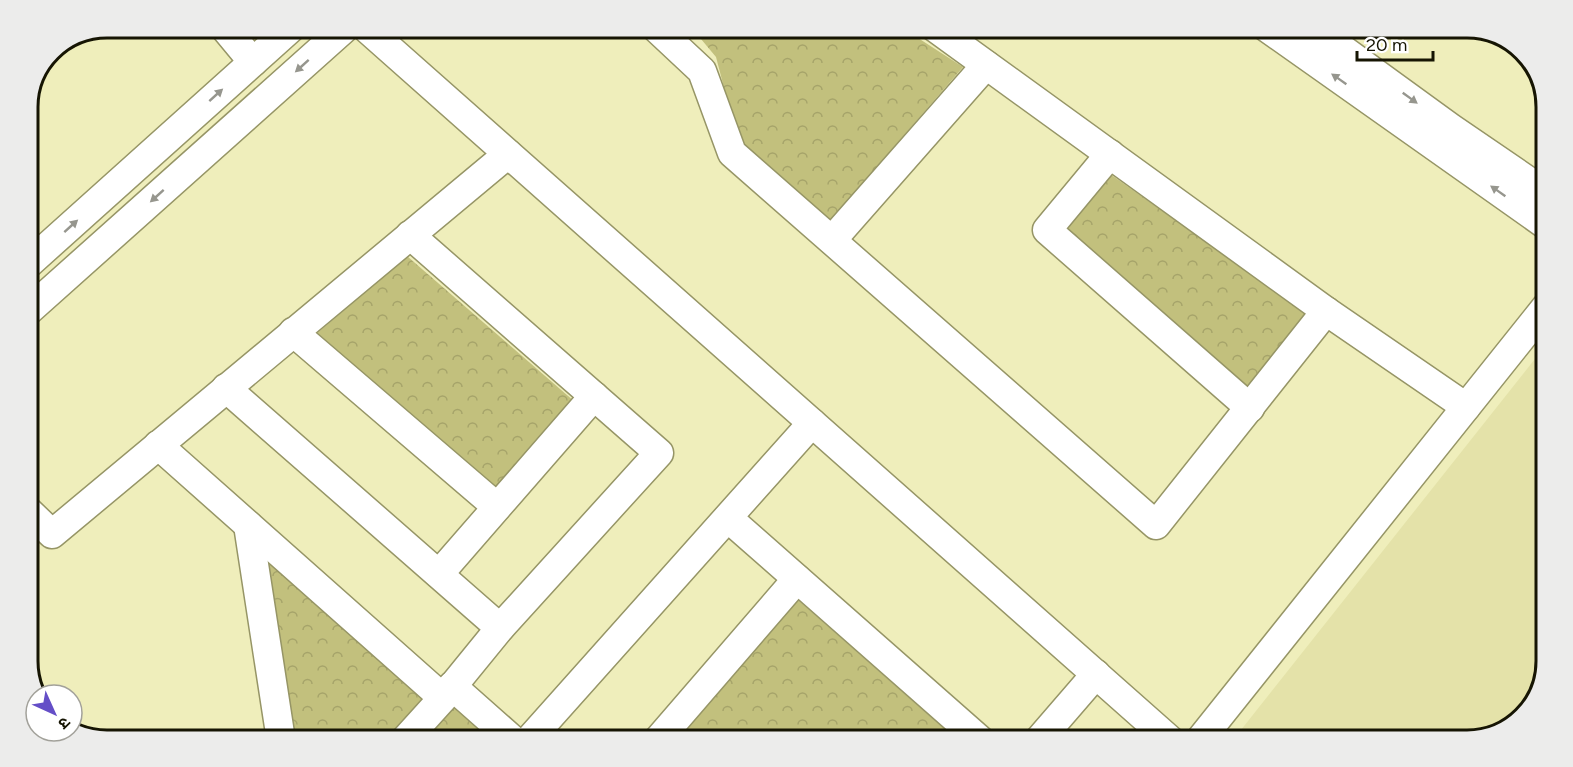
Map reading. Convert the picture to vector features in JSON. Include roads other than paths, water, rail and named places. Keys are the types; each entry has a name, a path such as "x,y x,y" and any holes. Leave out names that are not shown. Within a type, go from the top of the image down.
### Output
{"street":[{"path":"232,37 253,62"},
{"path":"38,255 281,37"},
{"path":"38,302 335,37"},
{"path":"375,37 1159,730"},
{"path":"666,37 702,71 732,153 1156,525 1326,311"},
{"path":"948,37 1326,311 1466,407"},
{"path":"1280,37 1535,217"},
{"path":"1332,37 1535,186"},
{"path":"832,240 986,65"},
{"path":"38,521 51,534 508,154"},
{"path":"1110,154 1047,230 1250,408"},
{"path":"410,236 659,453 500,628 414,730"},
{"path":"1208,730 1535,320"},
{"path":"293,332 497,507"},
{"path":"226,388 500,628"},
{"path":"439,574 594,396"},
{"path":"539,730 812,423"},
{"path":"158,445 248,525 447,692 499,730"},
{"path":"728,518 969,730"},
{"path":"248,525 279,730"},
{"path":"667,730 797,579"},
{"path":"1048,730 1096,674"}]}
